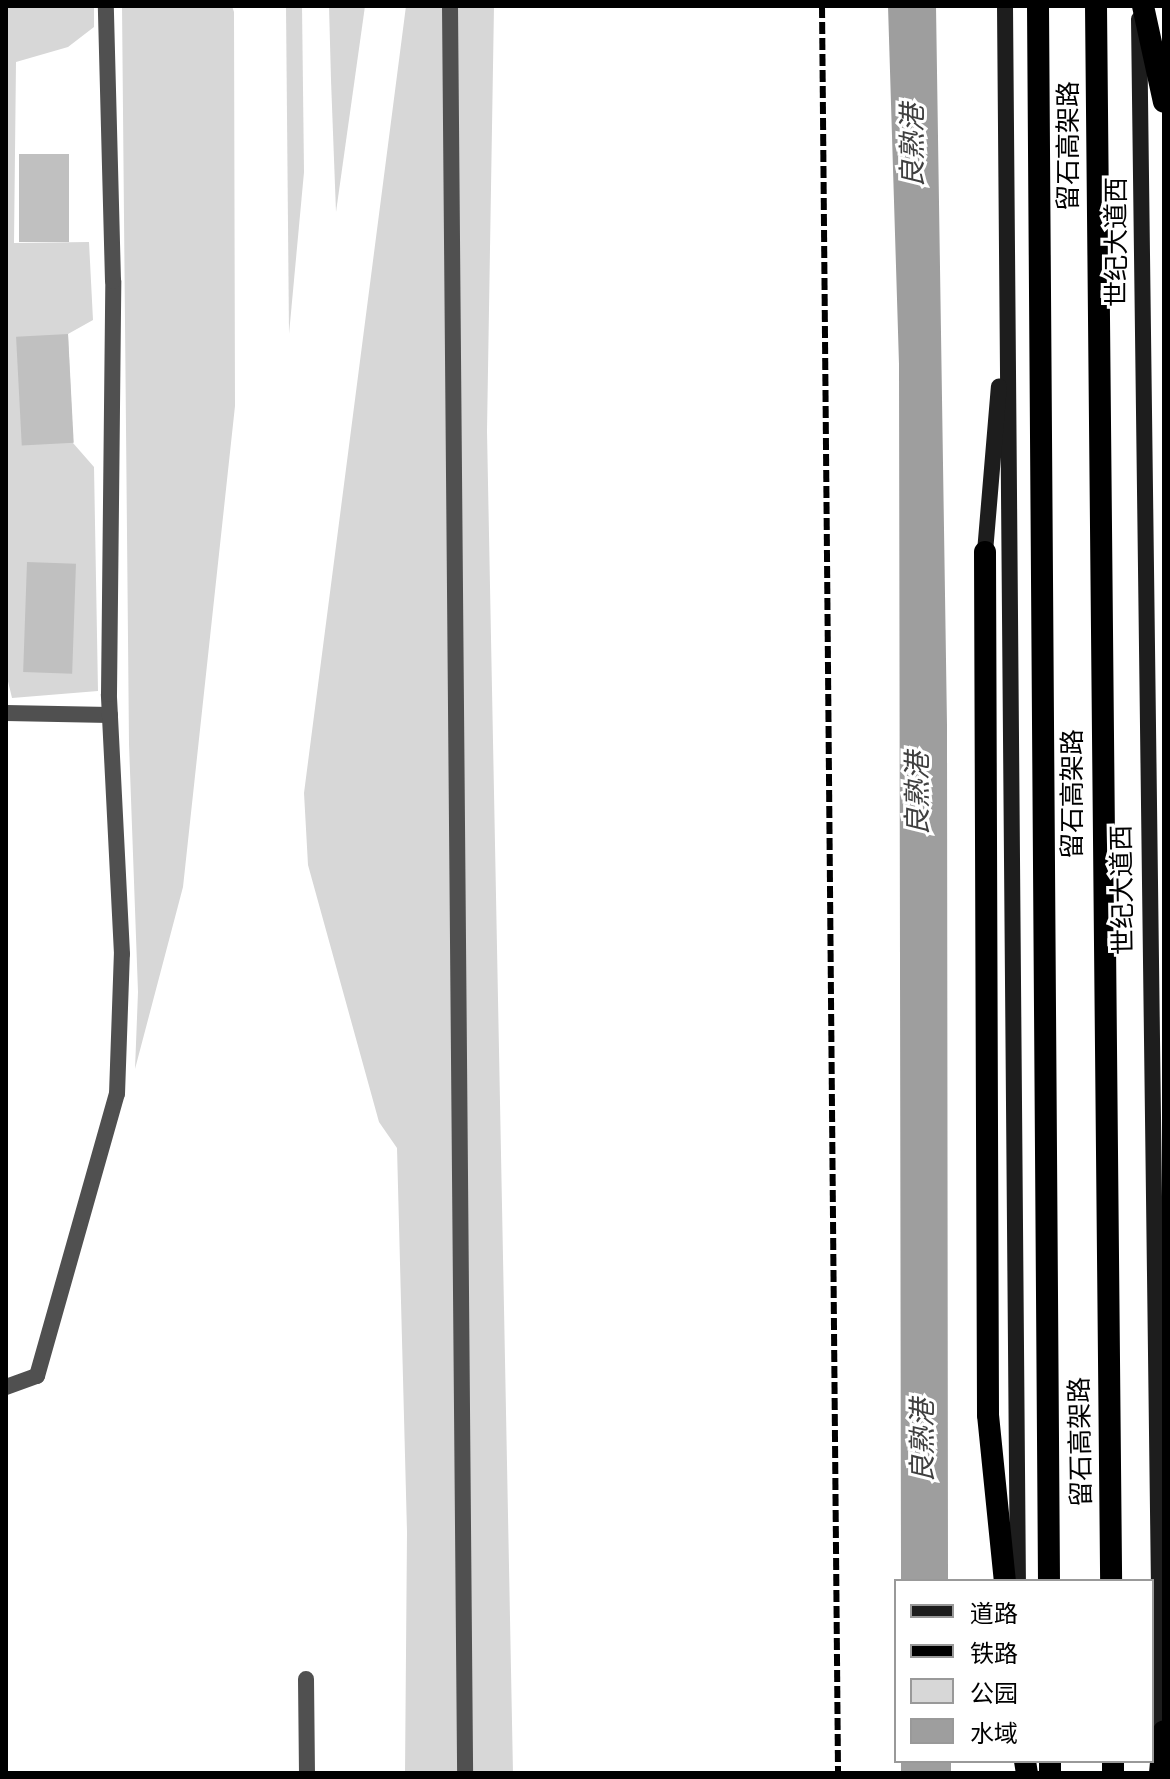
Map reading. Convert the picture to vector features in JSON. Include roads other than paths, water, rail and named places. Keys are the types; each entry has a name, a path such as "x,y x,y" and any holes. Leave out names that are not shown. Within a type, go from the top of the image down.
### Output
{"highway":[{"name":"留石高架路","path":"1038,6 1049,1579"},
{"name":"留石高架路","path":"1096,6 1111,1579"},
{"path":"1141,6 1164,102"},
{"path":"985,552 988,1415 1005,1579"},
{"path":"1161,1773 1164,1731"}],"main road":[{"path":"1005,6 1018,1579"},
{"name":"世纪大道西","path":"1141,6 1161,1773"},
{"path":"985,552 1007,294"}],"lane":[{"path":"6,1387 37,1376 117,1094 122,954 110,715 113,281 106,6"},
{"path":"450,6 465,1773"},
{"path":"6,713 110,715"},
{"path":"306,1679 307,1773"}],"water":[{"name":"良熟港","path":"888,6 936,6 947,725 948,1579 901,1579 899,364"},
{"path":"901,1763 951,1763 951,1773 901,1773"}],"railway":[{"path":"822,6 838,1773"}]}
